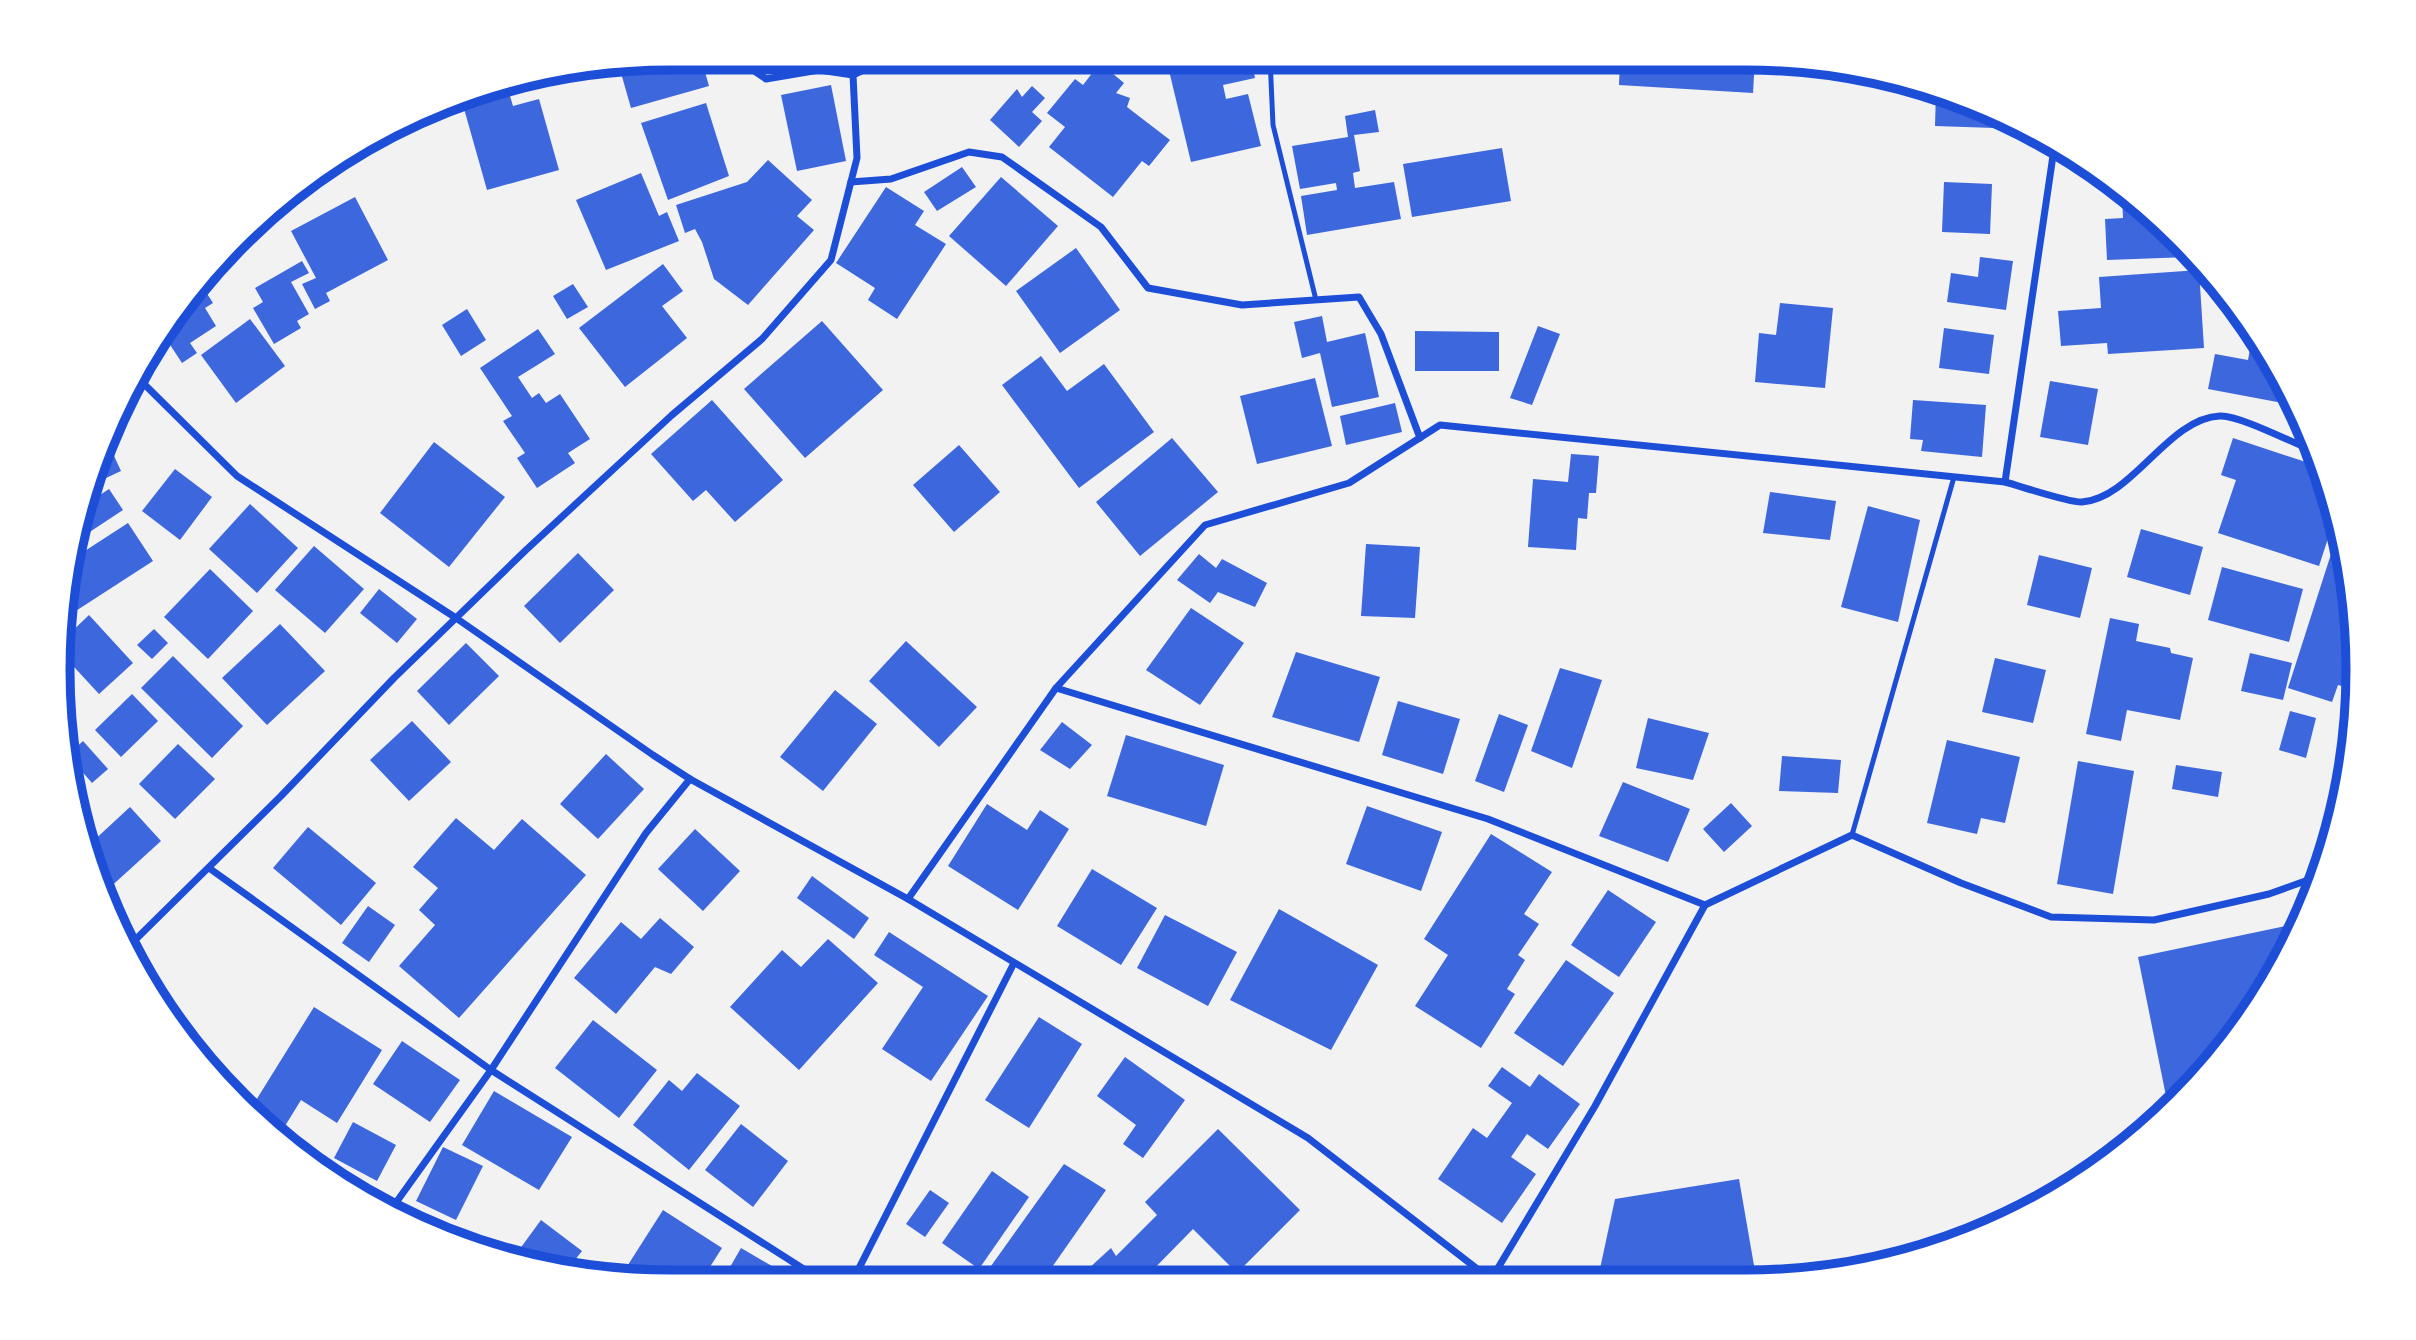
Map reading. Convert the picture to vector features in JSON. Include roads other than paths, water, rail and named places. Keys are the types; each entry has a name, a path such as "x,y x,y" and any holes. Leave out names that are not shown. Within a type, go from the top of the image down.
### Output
{"street":[{"path":"753,70 766,79 819,70 853,75 864,70"},
{"path":"135,940 526,550 672,415 762,339 831,260 857,158 853,75"},
{"path":"851,182 891,179 969,152 1002,157 1101,227 1149,288 1242,305 1359,297 1381,334 1420,438"},
{"path":"2005,482 2053,155"},
{"path":"143,383 237,477 456,618 653,755 690,779 908,899 1308,1138 1480,1270"},
{"path":"908,899 1056,688 1205,526 1349,484 1440,425 2005,482 2081,503 2105,496 2191,424 2220,416 2236,419 2302,446"},
{"path":"1056,688 1488,819 1705,905"},
{"path":"396,1203 491,1070 646,833 690,779"},
{"path":"1495,1270 1595,1106 1705,905 1852,835 1961,883 2051,917 2154,920 2269,894 2308,879"},
{"path":"209,867 491,1070 805,1270"},
{"path":"858,1270 1014,963"}],"lane":[{"path":"1271,70 1273,125 1316,300"},
{"path":"1852,835 1954,477"}]}
